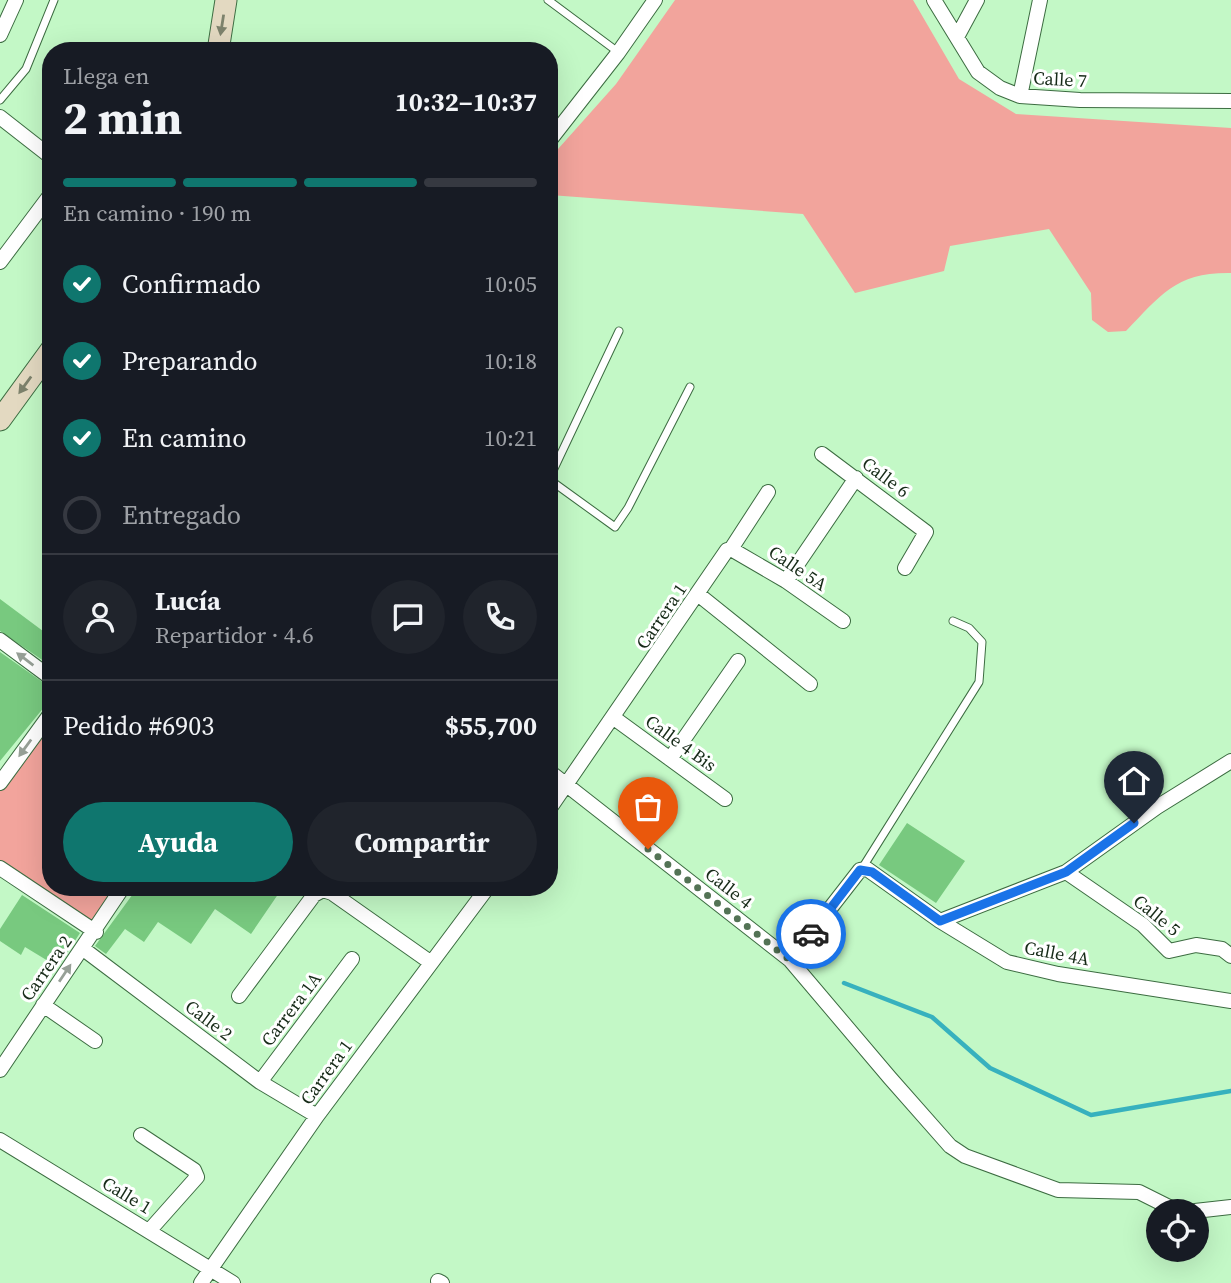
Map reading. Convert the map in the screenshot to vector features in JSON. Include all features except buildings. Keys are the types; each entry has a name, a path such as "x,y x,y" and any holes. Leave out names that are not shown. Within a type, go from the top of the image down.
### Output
{"main road":[{"path":"219,42 226,0"},
{"path":"0,420 42,362"}],"street":[{"path":"0,36 16,0"},
{"path":"558,130 618,53 654,0"},
{"name":"Calle 7","path":"934,0 978,72 1000,88 1020,96 1080,100 1231,101"},
{"path":"957,37 977,0"},
{"path":"1020,96 1040,0"},
{"path":"0,117 42,150"},
{"path":"0,262 42,206"},
{"name":"Calle 6","path":"822,454 926,533 905,568"},
{"path":"786,581 856,478"},
{"name":"Carrera 1","path":"558,798 768,492"},
{"name":"Calle 5A","path":"731,549 786,581 843,621"},
{"path":"699,595 810,684"},
{"path":"0,640 42,671"},
{"path":"670,758 738,661"},
{"name":"Calle 4 Bis","path":"614,718 725,799"},
{"path":"0,782 42,725"},
{"path":"940,921 1066,872 1157,807 1194,787 1231,761"},
{"name":"Calle 4","path":"558,779 790,960 950,1146 965,1156 1059,1190 1139,1192 1153,1199"},
{"path":"0,868 96,932"},
{"path":"790,960 860,870"},
{"name":"Calle 4A","path":"860,870 872,872 940,921 1007,962 1058,974 1231,1002"},
{"name":"Calle 5","path":"1066,872 1143,925 1169,951 1196,945 1228,949"},
{"name":"Carrera 2","path":"0,1070 82,948 96,932 118,896"},
{"path":"239,996 313,896"},
{"path":"336,896 430,962"},
{"name":"Carrera 1","path":"201,1283 317,1116 481,896"},
{"name":"Calle 2","path":"82,948 260,1082 317,1116"},
{"name":"Carrera 1A","path":"260,1082 352,958"},
{"path":"43,1006 95,1041"},
{"path":"141,1135 194,1170 197,1177 149,1231"},
{"name":"Calle 1","path":"0,1140 233,1283"},
{"path":"1209,1209 1231,1207"}],"lane":[{"path":"0,100 26,69 54,0"},
{"path":"548,0 618,53"},
{"path":"558,461 620,331"},
{"path":"558,484 615,527 628,508 690,387"},
{"path":"860,870 979,682 982,642 969,628 953,621"}],"shaded area":[{"path":"675,0 913,0 959,79 1016,114 1231,128 1231,273 1212,274 1183,281 1160,297 1126,331 1108,332 1092,320 1091,293 1049,229 950,246 944,271 855,293 803,214 558,196 558,149 616,84"},
{"path":"42,725 42,896 0,868 0,783"},
{"path":"42,896 118,896 96,932"}],"waterway":[{"path":"844,983 932,1017 990,1068 1091,1115 1231,1091"}],"way so far":[{"path":"648,849 790,960 811,934"}],"route":[{"path":"811,934 860,870 867,869 872,872 940,921 1066,872 1134,823"}]}
